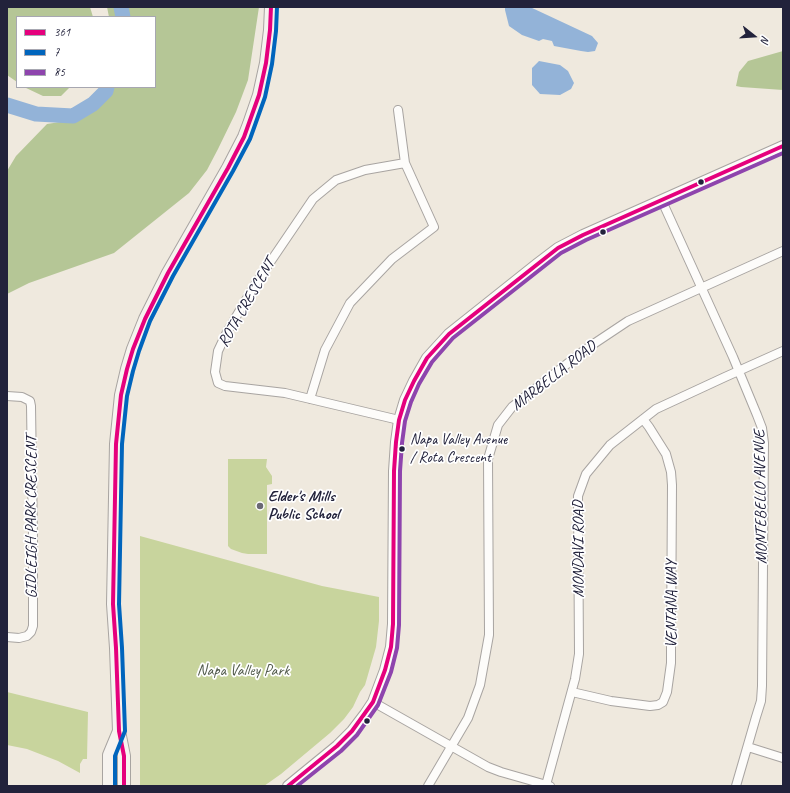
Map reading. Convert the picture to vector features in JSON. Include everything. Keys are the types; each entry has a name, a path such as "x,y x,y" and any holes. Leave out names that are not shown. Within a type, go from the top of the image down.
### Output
{"main road":[{"path":"124,786 124,756 119,731 113,604 116,444 121,395 132,349 145,319 168,273 244,137 259,95 266,63 271,7"},
{"path":"109,786 109,755 119,731"}],"street":[{"path":"310,399 325,350 350,303 392,260 434,227 405,164 398,110"},
{"path":"288,786 345,739 358,724 372,702 385,670 393,636 394,457 399,420 408,392 420,369 434,349 449,334 558,248 583,235 783,146"},
{"name":"ROTA CRESCENT","path":"399,420 284,393 225,386 218,383 215,372 218,351 226,332 256,283 313,199 336,180 365,170 405,164"},
{"name":"MONTEBELLO AVENUE","path":"662,200 739,371 762,428 764,443 761,701 736,786"},
{"name":"MARBELLA ROAD","path":"428,786 468,718 480,684 489,635 488,459 498,425 512,407 592,345 628,321 783,251"},
{"name":"MONDAVI ROAD","path":"549,785 575,679 579,654 578,496 586,474 610,445 656,409 783,352"},
{"name":"GIDLEIGH PARK CRESCENT","path":"7,396 22,397 30,401 31,406 33,538 33,626 31,632 27,636 7,638"},
{"name":"VENTANA WAY","path":"572,692 611,701 650,706 663,702 666,696 671,663 672,472 666,454 643,419"},
{"path":"372,702 488,767 549,785"},
{"path":"748,747 783,758"}],"green space":[{"path":"7,7 90,7 93,16 16,16 16,81 7,75"},
{"path":"107,7 259,7 248,80 236,112 218,149 207,170 189,193 114,253 29,283 7,294 7,171 16,156 47,124 60,122 98,101 111,88 156,88 156,16 109,16"},
{"path":"783,51 783,90 736,86 739,72 748,61"},
{"path":"26,88 69,88 61,96 43,96"},
{"path":"228,459 267,459 266,467 272,476 272,484 267,485 267,554 242,553 231,549 228,546"},
{"name":"Napa Valley Park","path":"140,536 322,586 379,597 379,621 376,647 365,685 353,707 344,719 330,733 281,774 264,786 140,786"},
{"path":"7,692 88,712 87,759 83,759 80,764 80,773 58,761 27,749 7,745"}],"water":[{"path":"505,7 530,7 592,36 598,43 595,51 588,52 554,46 552,41 543,39 539,41 522,35 509,26"},
{"path":"539,61 560,65 568,71 574,83 571,89 560,95 540,94 532,85 532,68"}],"waterway":[{"path":"121,7 123,16"},
{"path":"7,105 36,114 73,116 93,104 106,91 107,88"}],"transit line":[{"name":"361","path":"124,786 124,756 119,731 113,604 116,444 121,395 133,349 145,319 168,273 244,137 259,95 266,63 271,7"},
{"name":"7","path":"115,786 115,756 125,731 119,604 122,444 127,396 139,351 150,321 173,276 250,139 265,97 272,64 277,7"},
{"name":"361","path":"288,786 337,746 352,731 373,702 385,670 391,647 393,624 394,471 396,442 399,420 405,400 427,358 449,334 558,248 583,235 783,146"},
{"name":"85","path":"297,786 341,751 357,735 378,705 391,672 397,648 399,625 400,471 402,443 405,421 411,402 419,384 432,362 453,338 561,253 586,240 783,153"}],"place":[{"name":"Napa Valley Avenue / Rota Crescent","path":"402,449"},
{"name":"Elder's Mills Public School","path":"260,506"}]}
